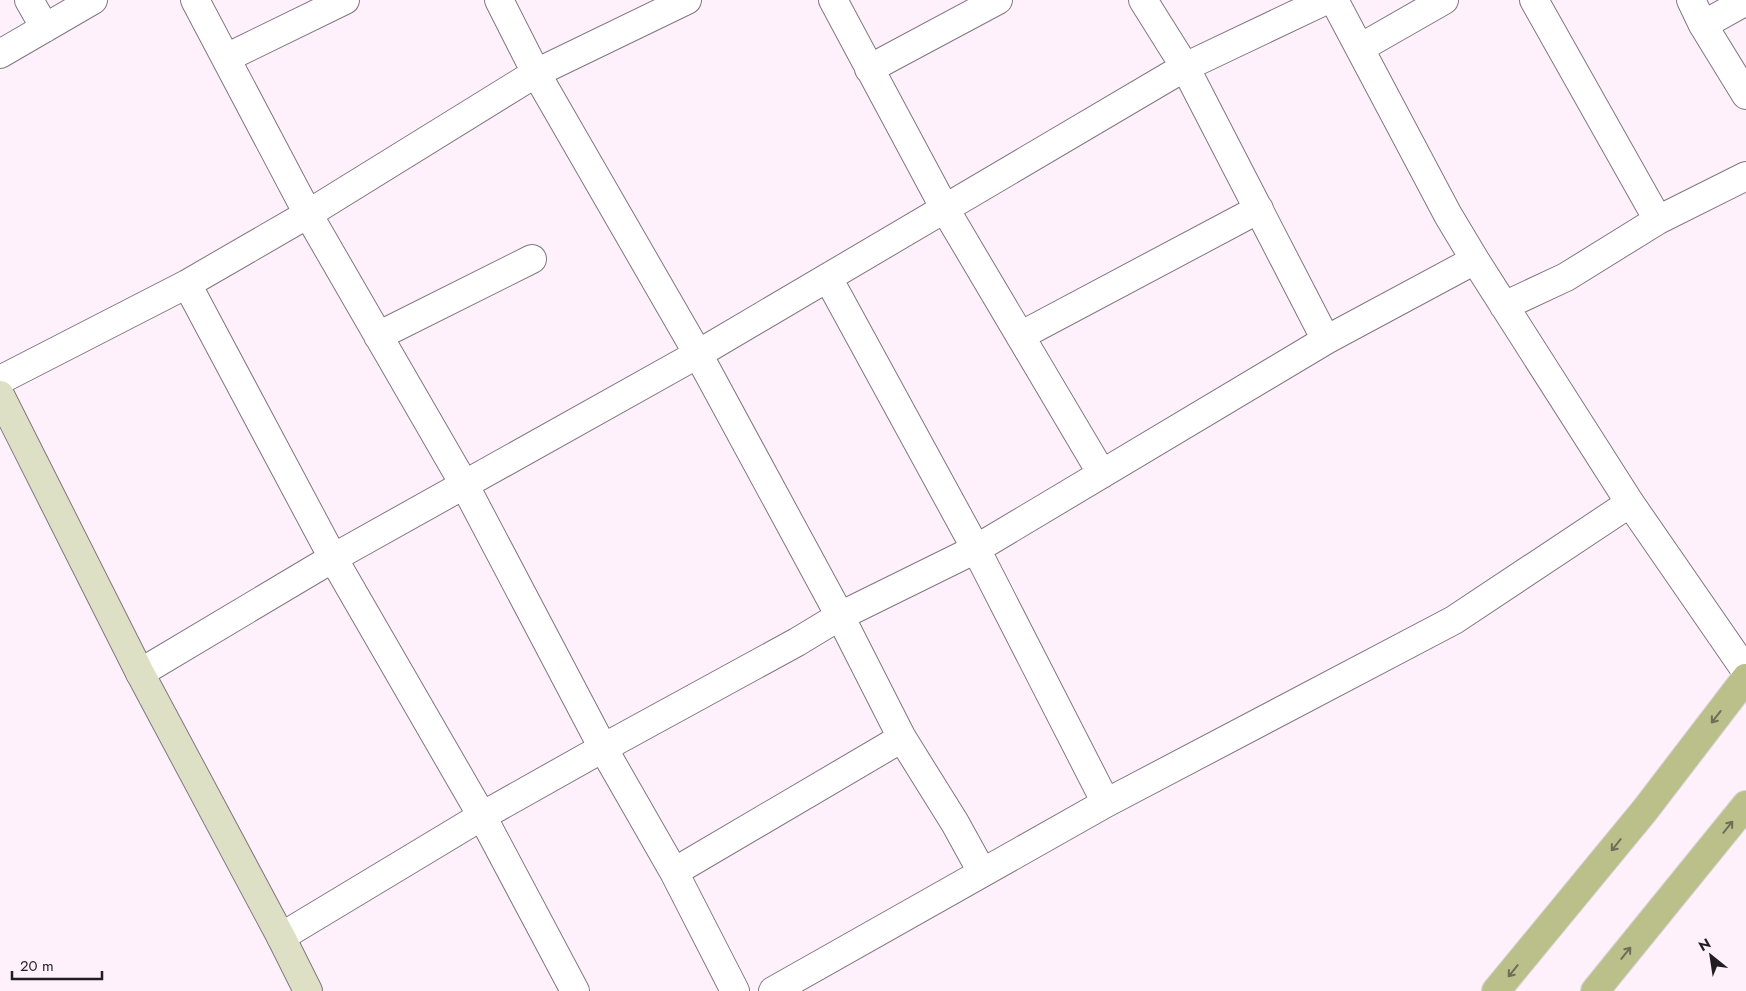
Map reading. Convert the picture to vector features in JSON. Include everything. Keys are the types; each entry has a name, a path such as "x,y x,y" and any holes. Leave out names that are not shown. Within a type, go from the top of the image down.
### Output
{"main road":[{"path":"0,396 140,672 308,991"},
{"path":"1496,991 1645,810 1746,678"},
{"path":"1595,991 1746,805"}],"street":[{"path":"29,0 45,28"},
{"path":"0,54 93,0"},
{"path":"195,0 308,214 464,484 603,748 674,872 735,991"},
{"path":"226,58 345,0"},
{"path":"499,0 536,73 698,354 840,616 902,738 955,822 982,872"},
{"path":"0,380 187,284 308,214 536,73 655,7 687,0"},
{"path":"832,0 944,209 1102,474"},
{"path":"869,69 998,0"},
{"path":"1143,0 1185,67 1326,340"},
{"path":"140,672 333,558 698,354 1185,67 1326,0"},
{"path":"1334,0 1448,215 1475,260 1630,503 1746,671"},
{"path":"1360,48 1444,0"},
{"path":"1534,0 1658,220"},
{"path":"1691,0 1703,24 1746,95"},
{"path":"1703,24 1746,1"},
{"path":"1504,306 1566,277 1658,220 1746,176"},
{"path":"1020,336 1259,209"},
{"path":"378,336 532,259"},
{"path":"281,937 482,816 789,647 840,616 976,549 1326,340 1475,260"},
{"path":"828,278 976,549 1106,803"},
{"path":"187,284 333,558 482,816 575,991"},
{"path":"773,991 1106,803 1454,620 1630,503"},
{"path":"674,872 902,738"}]}
